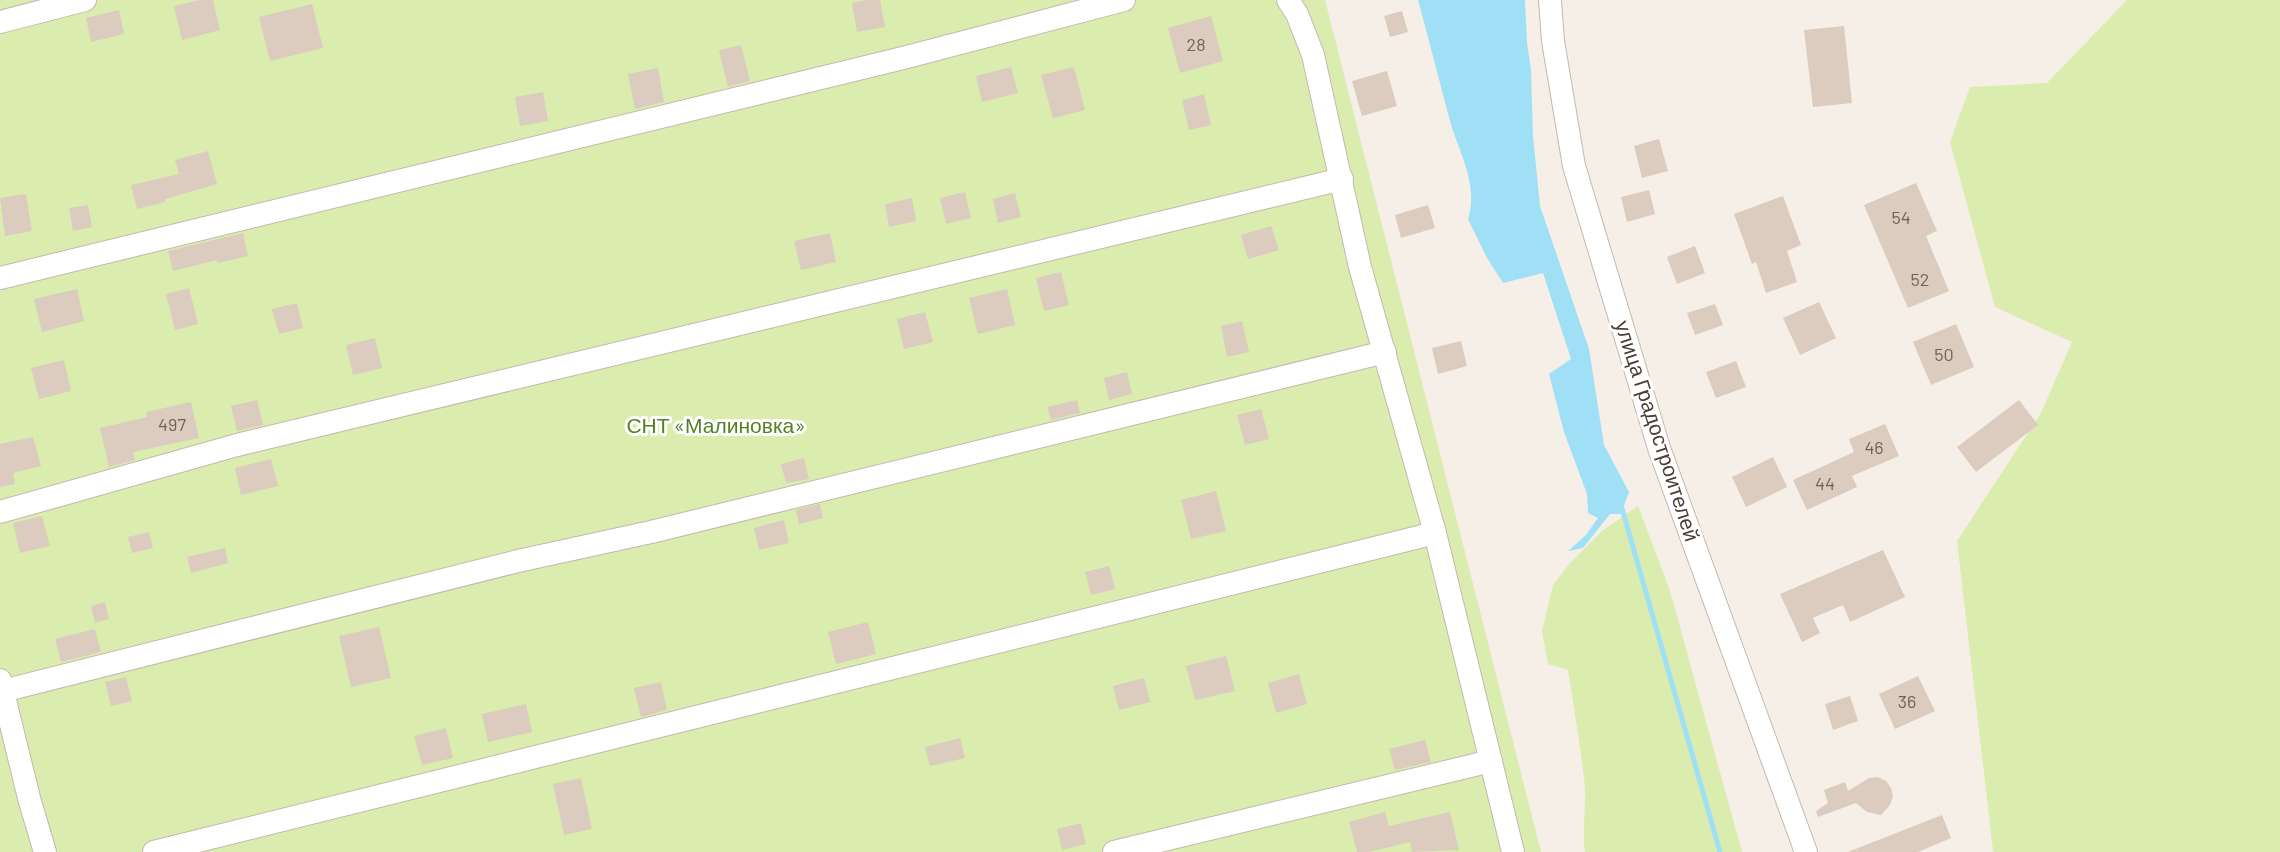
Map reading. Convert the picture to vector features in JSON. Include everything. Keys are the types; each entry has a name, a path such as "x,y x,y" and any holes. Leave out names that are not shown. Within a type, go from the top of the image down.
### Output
{"street":[{"path":"0,22 85,0"},
{"path":"0,279 914,55 1124,0"},
{"path":"1288,0 1298,14 1313,55 1360,267 1435,533 1513,852"},
{"name":"улица Градостроителей","path":"1550,0 1552,41 1574,166 1659,448 1806,852"},
{"path":"0,512 237,444 1342,179"},
{"path":"45,852 1,685 518,561 651,532 1384,352"},
{"path":"154,852 1435,533"},
{"path":"1114,852 1491,761"}],"green space":[{"name":"СНТ «Малиновка»","path":"0,0 1325,0 1541,852 0,852"},
{"path":"2127,0 2280,0 2280,852 1994,852 1993,850 1957,541 2041,413 2072,342 1995,307 1950,142 1970,87 2047,83"},
{"path":"1638,506 1670,591 1742,852 1585,852 1585,787 1568,670 1548,664 1542,631 1553,585 1570,563 1602,531"}],"water":[{"path":"1418,0 1525,0 1531,70 1533,136 1540,206 1589,349 1604,445 1629,492 1621,514 1610,514 1583,548 1568,551 1585,536 1598,518 1588,513 1587,494 1564,432 1549,374 1571,359 1543,273 1503,283 1487,258 1468,219 1471,206 1470,181 1450,121"}],"building":[{"path":"199,0 213,0 220,30 182,40 174,6"},
{"path":"880,0 885,27 857,32 852,3"},
{"path":"312,4 323,48 270,61 259,17"},
{"path":"119,10 124,34 91,42 86,18"},
{"path":"1402,11 1408,32 1390,37 1384,16"},
{"path":"1211,16 1223,61 1180,73 1168,28"},
{"path":"1844,26 1852,103 1813,107 1804,30"},
{"path":"741,45 750,81 728,87 719,50"},
{"path":"1011,67 1018,93 982,102 976,76"},
{"path":"1074,67 1085,110 1053,118 1041,75"},
{"path":"658,68 664,102 635,109 628,74"},
{"path":"1387,71 1397,106 1362,116 1352,81"},
{"path":"543,92 548,121 520,126 515,97"},
{"path":"1204,94 1211,125 1189,130 1182,100"},
{"path":"1659,139 1668,171 1642,178 1634,146"},
{"path":"208,151 217,184 137,209 131,185 179,174 175,160"},
{"path":"1916,183 1937,231 1926,236 1949,291 1908,308 1864,205"},
{"path":"1649,190 1655,214 1627,222 1621,197"},
{"path":"965,192 971,218 946,224 940,198"},
{"path":"1015,193 1021,217 998,223 993,199"},
{"path":"26,194 32,231 5,236 0,198"},
{"path":"1783,196 1801,245 1787,251 1797,282 1766,293 1756,262 1752,264 1734,214"},
{"path":"912,198 916,221 889,227 885,204"},
{"path":"88,205 92,227 73,231 69,208"},
{"path":"1428,205 1435,228 1401,238 1395,215"},
{"path":"1271,226 1279,250 1248,259 1241,235"},
{"path":"243,233 248,256 218,263 217,260 173,271 168,251"},
{"path":"830,233 836,262 801,270 794,241"},
{"path":"1695,246 1705,273 1677,284 1667,257"},
{"path":"1061,272 1069,305 1044,311 1036,278"},
{"path":"189,288 198,324 175,330 166,294"},
{"path":"77,289 84,321 42,332 34,299"},
{"path":"1007,289 1015,325 978,334 969,298"},
{"path":"1819,302 1836,338 1800,355 1783,318"},
{"path":"297,303 303,328 279,334 272,309"},
{"path":"1715,304 1723,325 1695,335 1687,313"},
{"path":"925,312 933,342 904,349 897,319"},
{"path":"1242,321 1249,352 1227,357 1221,326"},
{"path":"1956,324 1974,367 1931,385 1913,342"},
{"path":"375,338 382,368 353,375 346,345"},
{"path":"1461,341 1467,366 1438,374 1432,348"},
{"path":"64,360 71,391 39,399 31,368"},
{"path":"1736,361 1746,387 1716,398 1706,372"},
{"path":"1127,372 1132,394 1109,400 1104,378"},
{"path":"257,400 263,425 237,431 231,406"},
{"path":"1077,400 1080,413 1051,420 1047,407"},
{"path":"2019,400 2038,425 1976,472 1957,447"},
{"path":"191,402 199,438 133,452 135,460 109,467 100,428 147,417 146,412"},
{"path":"1261,409 1269,439 1245,445 1237,415"},
{"path":"1885,424 1899,456 1852,476 1857,487 1807,510 1793,480 1854,452 1849,439"},
{"path":"33,437 41,466 13,473 15,484 0,487 0,444"},
{"path":"1773,457 1787,487 1746,507 1732,477"},
{"path":"804,458 809,479 786,483 781,464"},
{"path":"271,459 278,486 241,495 235,468"},
{"path":"1216,491 1226,531 1191,539 1181,500"},
{"path":"820,504 823,518 799,524 796,510"},
{"path":"42,516 50,546 20,553 13,523"},
{"path":"784,520 789,543 759,550 754,528"},
{"path":"149,532 153,548 132,553 128,537"},
{"path":"225,548 228,563 191,573 187,557"},
{"path":"1883,550 1905,597 1850,622 1843,605 1824,613 1813,618 1820,633 1802,642 1780,594"},
{"path":"1109,566 1115,589 1091,595 1085,572"},
{"path":"105,602 109,619 95,623 91,606"},
{"path":"868,622 876,654 836,664 828,632"},
{"path":"379,627 391,678 351,687 339,636"},
{"path":"95,629 101,652 61,662 55,639"},
{"path":"1226,656 1235,691 1195,700 1186,666"},
{"path":"1299,674 1307,704 1276,713 1268,683"},
{"path":"1918,676 1935,711 1895,729 1879,694"},
{"path":"126,677 132,701 111,706 105,682"},
{"path":"1144,678 1150,702 1119,710 1113,686"},
{"path":"661,682 667,710 641,717 634,688"},
{"path":"1850,696 1858,721 1833,730 1825,704"},
{"path":"526,704 532,732 488,742 482,714"},
{"path":"446,728 453,758 422,765 414,736"},
{"path":"960,738 965,758 930,766 925,747"},
{"path":"1425,740 1431,762 1395,770 1389,749"},
{"path":"1878,777 1886,781 1893,796 1890,805 1881,815 1867,812 1856,803 1818,817 1816,811 1828,803 1824,790 1845,782 1848,791 1869,778"},
{"path":"581,778 592,829 564,835 553,784"},
{"path":"1385,812 1389,826 1450,812 1459,850 1412,852 1410,842 1369,852 1357,852 1349,822"},
{"path":"1942,815 1951,838 1918,852 1848,852"},
{"path":"1081,823 1086,844 1062,850 1057,829"}],"waterway":[{"path":"1621,505 1720,852"}]}
